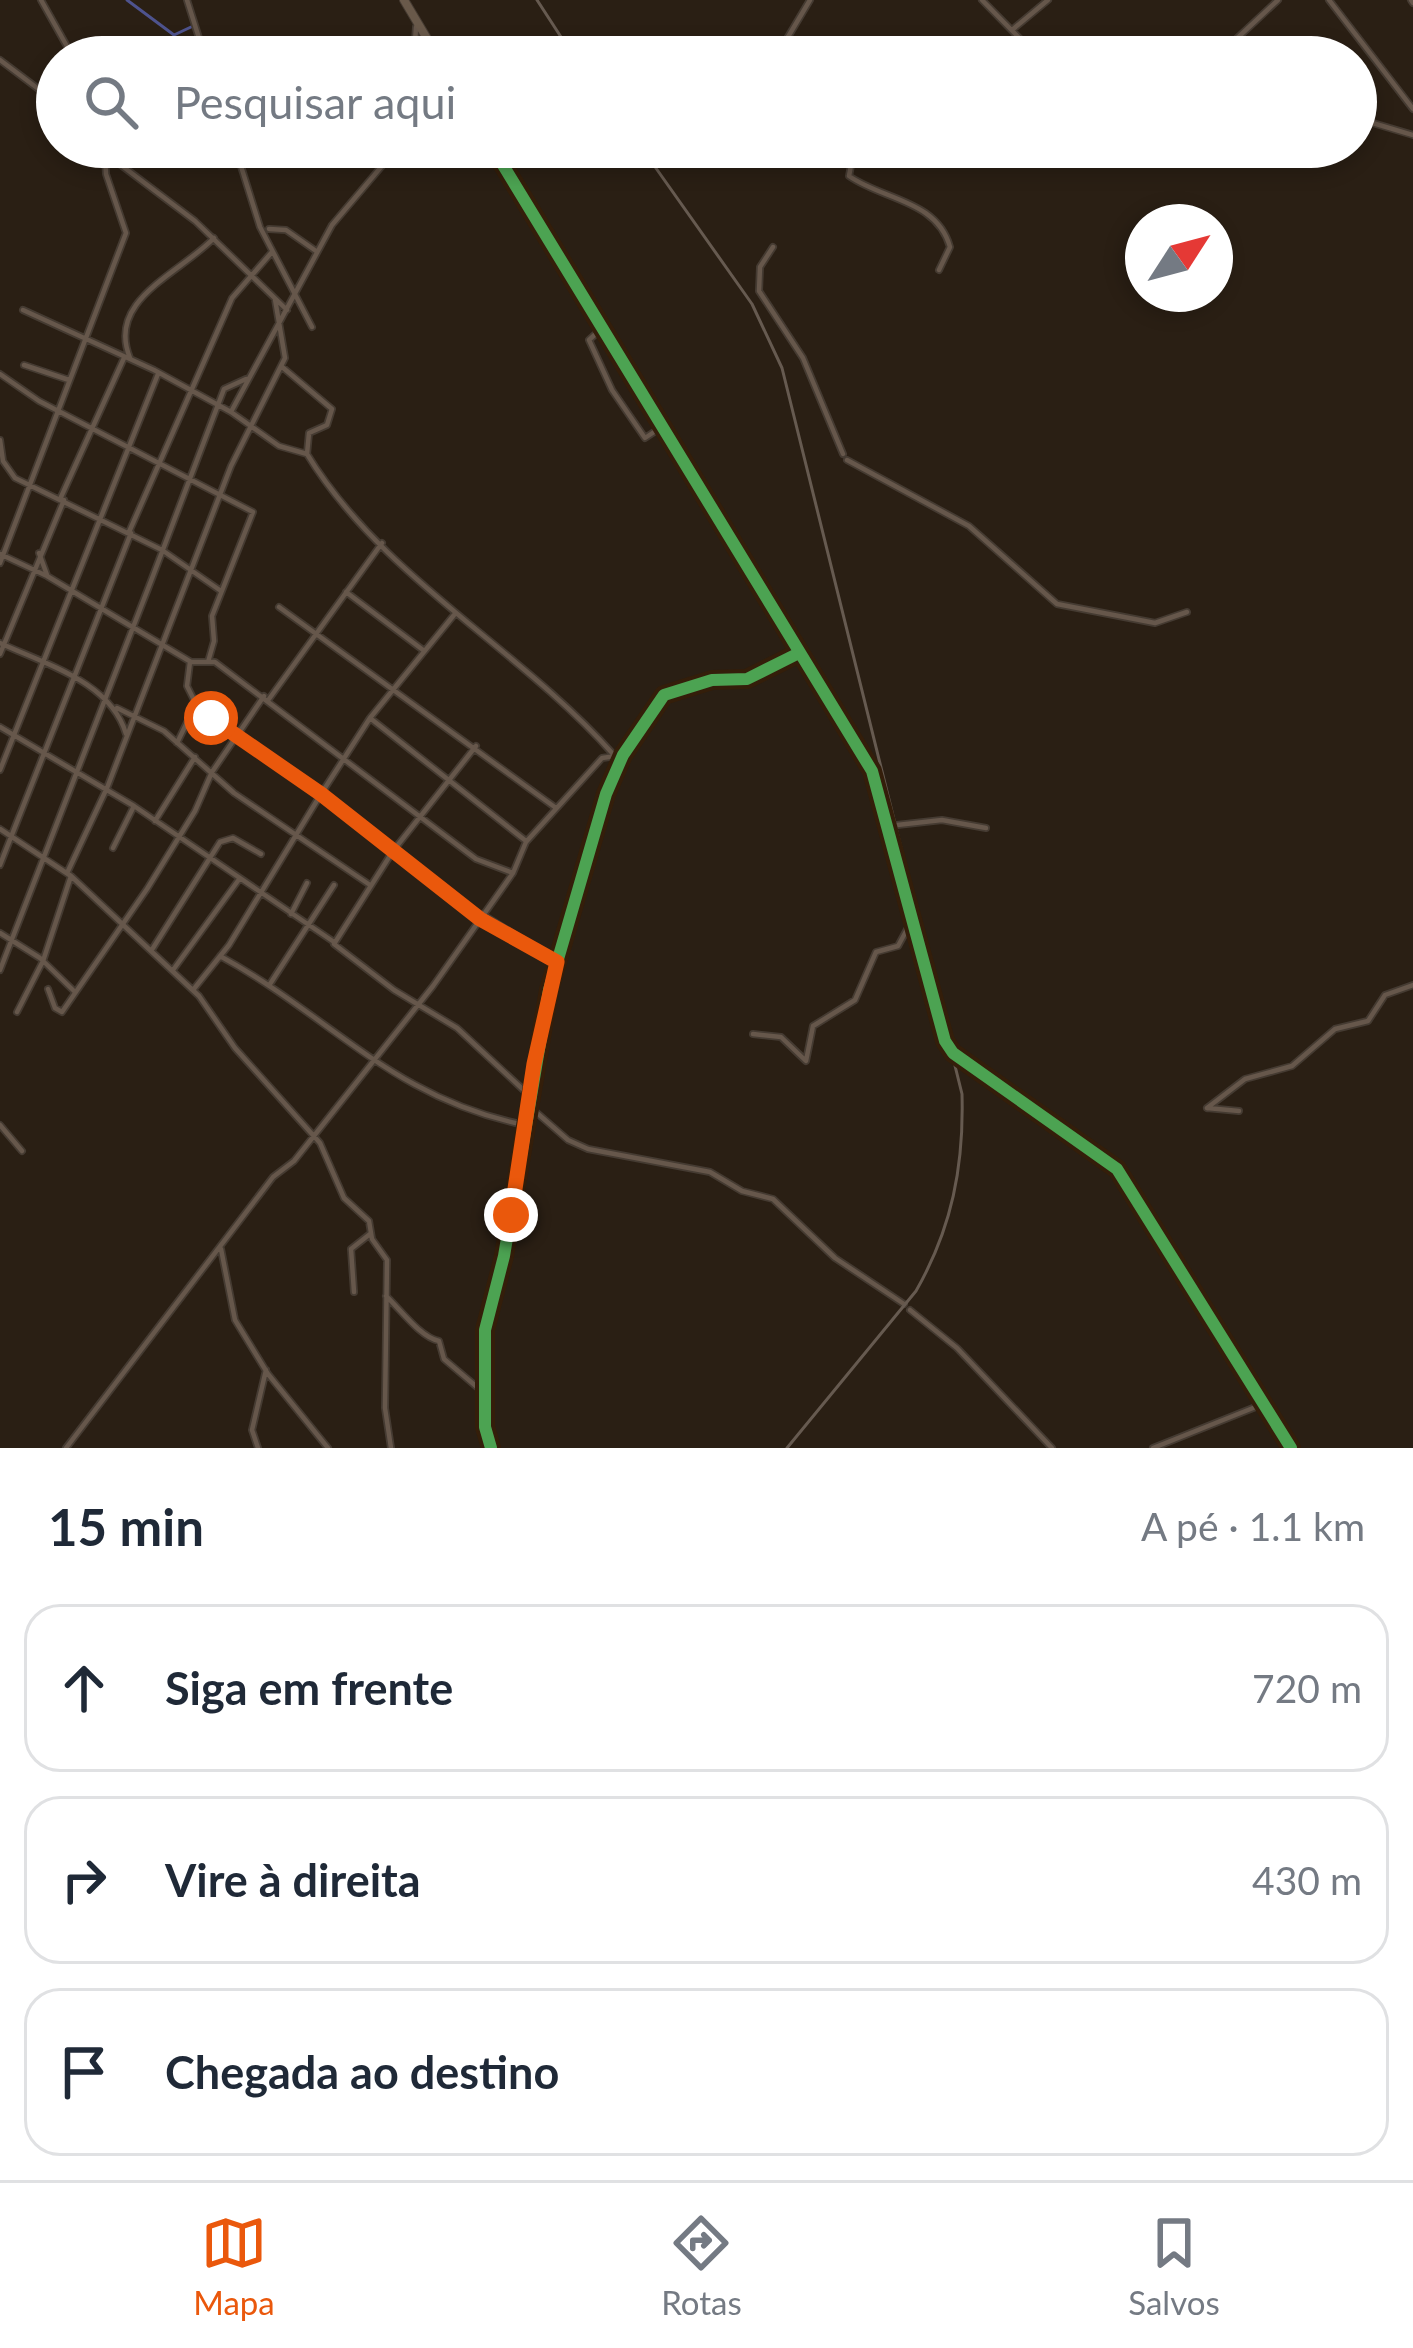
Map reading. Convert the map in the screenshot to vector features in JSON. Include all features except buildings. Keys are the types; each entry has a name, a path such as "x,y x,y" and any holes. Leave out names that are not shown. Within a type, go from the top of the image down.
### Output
{"street":[{"path":"41,0 61,36"},
{"path":"187,0 198,36"},
{"path":"404,0 426,36"},
{"path":"789,36 810,0"},
{"path":"982,0 1018,36"},
{"path":"1012,30 1048,0"},
{"path":"1239,36 1278,0"},
{"path":"1329,0 1356,36"},
{"path":"416,36 417,21"},
{"path":"0,60 36,85"},
{"path":"1377,63 1413,110"},
{"path":"1377,124 1413,135"},
{"path":"106,168 128,227 1,558 34,568 190,661 208,662 267,698 489,867 513,874"},
{"path":"128,168 214,238 287,310"},
{"path":"242,168 272,252 298,291 312,327"},
{"path":"231,412 332,225 380,168"},
{"path":"505,168 872,771 938,1023 953,1053 1117,1169 1291,1448"},
{"path":"850,168 849,176 916,206 945,232 950,248 939,269"},
{"path":"269,229 286,230 319,252"},
{"path":"133,362 123,336 135,303 214,238"},
{"path":"773,247 760,267 758,291 803,358 845,457 969,526 1057,604 1155,623 1187,612"},
{"path":"0,865 188,391 232,298 272,252"},
{"path":"17,1012 43,961 69,875 85,846 221,496 287,352 274,299"},
{"path":"23,310 158,374 231,412 249,429 307,454 332,494 454,615 529,674 613,754"},
{"path":"601,329 590,340 621,406 645,438 660,428"},
{"path":"0,654 91,427 124,358"},
{"path":"24,365 70,380"},
{"path":"281,366 332,409 327,425 309,433 307,454"},
{"path":"0,374 254,514 210,622 214,641 208,662"},
{"path":"0,770 158,374"},
{"path":"0,970 192,482 217,406 227,385 246,379"},
{"path":"0,440 1,464 15,478 162,550 221,591"},
{"path":"48,988 59,1012 124,923 195,811 236,734 382,543"},
{"path":"39,553 47,576"},
{"path":"346,592 425,651"},
{"path":"279,607 397,688 556,808"},
{"path":"193,990 336,776 342,758 454,615"},
{"path":"2,644 42,660 136,716 370,885"},
{"path":"491,1448 484,1394 484,1330 504,1256 557,962 606,794 623,755 664,695 712,680 747,679 797,654"},
{"path":"190,661 187,686 196,704 481,917 557,962"},
{"path":"177,743 196,704"},
{"path":"117,708 127,739"},
{"path":"370,718 526,842"},
{"path":"0,727 134,806 334,942 457,1028 530,1096"},
{"path":"334,942 393,851 476,746"},
{"path":"66,1448 273,1177 418,1005 513,874 526,842 602,758 623,755"},
{"path":"155,821 195,757"},
{"path":"113,848 134,806"},
{"path":"897,825 942,820 986,828"},
{"path":"0,829 69,875 193,990 258,1077 313,1135 344,1198 369,1221 370,1234 387,1260 385,1408 391,1448"},
{"path":"153,948 209,858 229,838 261,854"},
{"path":"173,970 240,878"},
{"path":"291,914 307,883"},
{"path":"270,984 334,885"},
{"path":"753,1034 781,1037 806,1061 813,1026 856,1000 876,952 898,946 912,919"},
{"path":"0,933 43,961 76,993"},
{"path":"220,956 270,984 372,1063 434,1099 525,1125"},
{"path":"1239,1111 1207,1108 1244,1079 1292,1066 1335,1029 1368,1021 1387,994 1413,986"},
{"path":"529,1106 568,1140 588,1149 710,1172 742,1191 773,1198 835,1258 957,1348 1052,1448"},
{"path":"0,1125 22,1151"},
{"path":"354,1292 351,1249 370,1234"},
{"path":"221,1249 231,1309 266,1370 328,1448"},
{"path":"386,1296 407,1312 423,1335 439,1342 444,1360 484,1394"},
{"path":"258,1448 252,1430 266,1370"},
{"path":"1153,1448 1263,1404"}],"waterway":[{"path":"127,0 174,35 191,27"}],"railway":[{"path":"537,0 560,36"},
{"path":"656,168 752,304 782,368 962,1094 953,1196 928,1267 916,1291 787,1448"}],"cycle path":[{"path":"505,168 872,771 945,1041 953,1053 1117,1169 1291,1448"},
{"path":"491,1448 485,1427 485,1330 504,1256 549,990 606,794 623,755 664,695 712,680 747,679 797,654"}],"route":[{"path":"211,718 321,794 480,919 557,962 534,1064 511,1215"}]}
